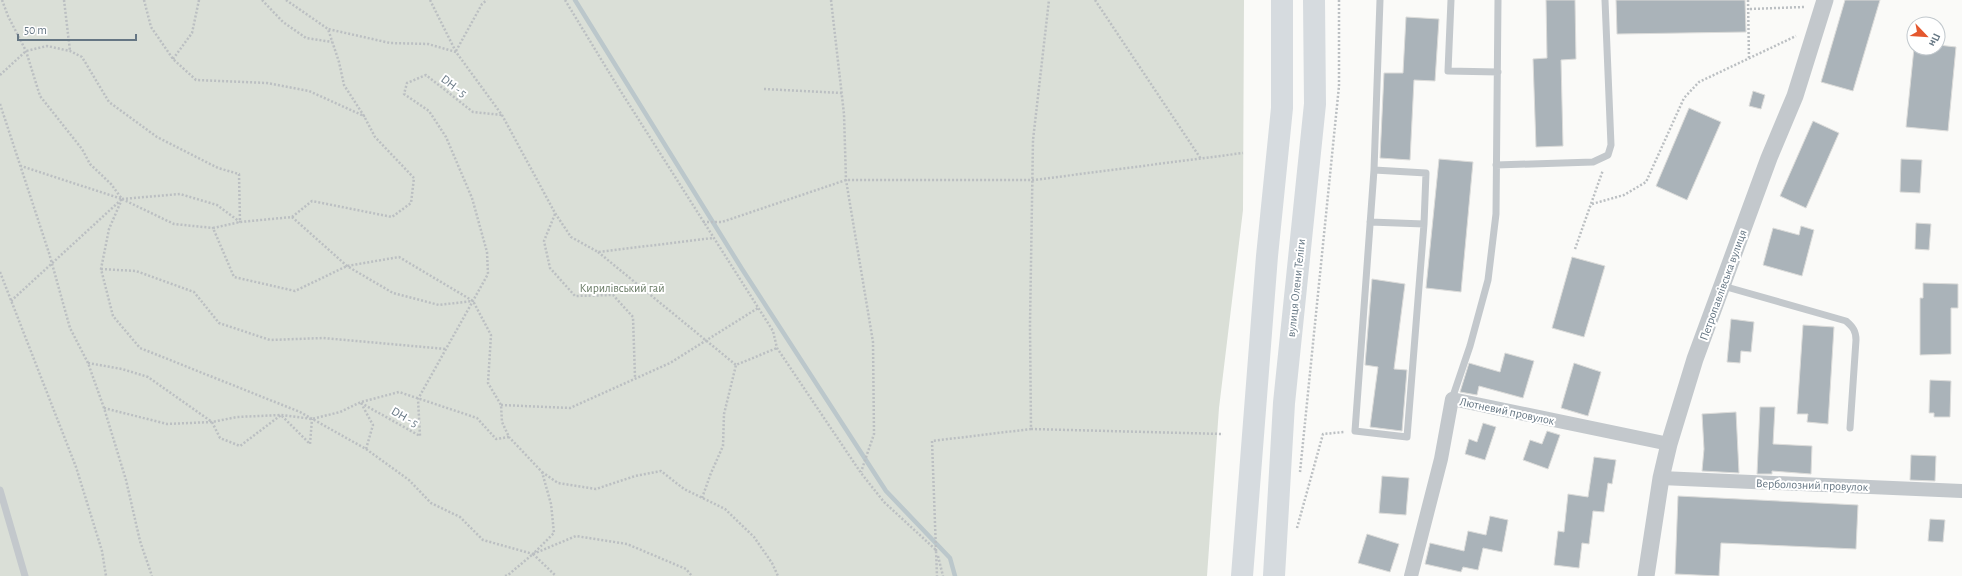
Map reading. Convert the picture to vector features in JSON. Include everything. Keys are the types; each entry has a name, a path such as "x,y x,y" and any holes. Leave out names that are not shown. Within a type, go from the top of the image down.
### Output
{"main road":[{"path":"1242,576 1266,256 1282,108 1282,0"},
{"name":"вулиця Олени Теліги","path":"1274,576 1284,403 1315,104 1314,0"}],"street":[{"name":"Петропавлівська вулиця","path":"1646,576 1661,478 1696,360 1769,158 1795,96 1825,0"},
{"name":"Лютневий провулок","path":"1411,576 1441,459 1452,399 1670,444"},
{"name":"Верболозний провулок","path":"1661,478 1962,491"}],"lane":[{"path":"1374,170 1426,173 1424,224 1407,437 1355,431 1374,170 1380,0"},
{"path":"1451,0 1448,71 1498,72"},
{"path":"1452,399 1470,346 1488,280 1496,214 1498,0"},
{"path":"1496,165 1593,162 1608,155 1611,145 1605,0"},
{"path":"1370,222 1424,224"},
{"path":"1723,286 1846,321 1853,326 1856,332 1856,340 1850,428"},
{"path":"0,490 25,576"}],"path":[{"path":"2,0 8,16 26,51 40,96 82,149 90,164 111,184 122,199"},
{"path":"64,0 70,51"},
{"path":"144,0 151,27 173,60 196,80 267,83 309,91 364,116"},
{"path":"173,60 192,33 199,0"},
{"path":"262,0 283,22 306,38 333,42"},
{"path":"286,0 328,29 390,43 428,44 456,52"},
{"path":"430,0 456,52 502,115 555,213 571,237 598,252 736,365"},
{"path":"456,52 482,4 487,0"},
{"path":"565,0 713,238 773,331 777,348 861,472 884,502 937,550 943,576"},
{"path":"831,0 844,114 846,180 873,342 874,434 861,472"},
{"path":"1031,429 1030,325 1034,180 1033,140 1049,0"},
{"path":"1096,0 1201,159"},
{"path":"1300,476 1339,86 1338,0"},
{"path":"1748,0 1750,9 1749,59"},
{"path":"1750,9 1804,7"},
{"path":"20,166 122,199 174,224 213,228 240,222 292,217 312,201 392,217 411,203 414,178 375,137 364,116 344,85 340,62 328,29"},
{"path":"1592,204 1624,195 1646,182 1684,98 1699,82 1796,36"},
{"path":"0,75 26,51 47,46 70,51 82,57 109,102 157,137 218,168 239,174 240,222"},
{"name":"DH - 5","path":"361,402 420,436 418,399 488,274 487,252 472,198 446,138 428,110 404,94 407,83 426,76 473,112 502,115"},
{"path":"764,89 842,93"},
{"path":"0,104 52,264 70,328 88,363 104,408 126,480 140,541 152,576"},
{"path":"703,222 722,222 846,180 1034,180 1243,153"},
{"path":"1575,249 1608,155"},
{"path":"11,301 122,199 180,194 217,205 240,222"},
{"path":"122,199 109,229 101,269 113,316 140,348 300,412 366,449 409,480 431,503 460,517 483,540 533,554 556,576"},
{"path":"555,213 544,241 550,268 575,296 613,295 633,317 635,377"},
{"path":"292,217 346,266 393,293 438,305 473,301"},
{"path":"213,228 234,278 295,292 346,266 399,258 473,301 491,335 488,383 501,405 502,422 509,437 542,472 558,483 596,488 635,476 661,471 684,489 725,509 734,520 754,537 772,563 778,576"},
{"path":"598,252 713,238"},
{"path":"101,269 136,271 194,292 219,323 270,340 323,338 446,349"},
{"path":"0,272 76,467 102,551 106,576"},
{"path":"501,405 570,408 635,377 670,363 758,308"},
{"path":"736,365 777,348"},
{"path":"88,363 122,369 148,377 212,422 220,438 240,446 281,415"},
{"path":"702,498 723,446 724,414 736,365"},
{"path":"104,408 167,424 212,422 237,417 281,415 312,419 340,412 361,402 399,392 477,418 496,439 509,437"},
{"name":"DH - 5","path":"361,402 374,425 366,449"},
{"path":"281,415 310,444 312,419"},
{"path":"937,576 932,441 1031,429 1223,434"},
{"path":"1298,506 1296,529 1323,434 1355,431"},
{"path":"505,576 533,554 554,534 551,504 542,472"},
{"path":"533,554 576,536 627,544 686,569 692,576"}],"green space":[{"name":"Кирилівський гай","path":"0,0 1244,0 1243,210 1219,408 1207,576 0,576"}],"building":[{"path":"1546,0 1575,0 1576,59 1561,60 1563,146 1536,147 1533,59 1547,58"},
{"path":"1616,0 1745,0 1746,32 1617,34"},
{"path":"1845,0 1880,0 1853,91 1821,82"},
{"path":"1406,17 1439,19 1435,81 1414,80 1410,160 1380,158 1384,73 1403,73"},
{"path":"1946,46 1956,47 1948,131 1906,127 1913,56 1946,56"},
{"path":"1753,91 1765,95 1761,109 1749,106"},
{"path":"1689,108 1721,122 1687,200 1656,186"},
{"path":"1813,121 1839,133 1806,208 1780,196"},
{"path":"1439,159 1473,162 1461,292 1426,288"},
{"path":"1901,159 1922,160 1920,193 1900,192"},
{"path":"1916,223 1931,224 1929,250 1915,249"},
{"path":"1801,226 1814,230 1802,276 1763,265 1773,228 1799,235"},
{"path":"1572,257 1605,266 1584,337 1552,328"},
{"path":"1372,279 1405,284 1394,369 1407,370 1402,431 1370,427 1378,367 1365,365"},
{"path":"1923,283 1958,284 1958,308 1951,308 1951,354 1920,355 1920,298 1923,298"},
{"path":"1731,319 1754,322 1751,352 1741,351 1740,363 1727,362"},
{"path":"1803,325 1834,327 1828,424 1807,422 1808,414 1797,414"},
{"path":"1505,353 1534,361 1523,398 1479,386 1477,395 1460,392 1469,363 1500,372"},
{"path":"1574,363 1601,372 1588,416 1561,408"},
{"path":"1930,380 1951,381 1950,417 1934,417 1934,413 1929,413"},
{"path":"1760,407 1775,407 1773,444 1812,446 1811,474 1772,471 1772,474 1757,474"},
{"path":"1736,412 1739,473 1702,471 1704,449 1702,414"},
{"path":"1483,423 1496,427 1485,460 1465,454 1469,439 1477,442"},
{"path":"1547,431 1560,435 1548,469 1523,460 1530,440 1542,444"},
{"path":"1911,455 1936,456 1935,481 1910,480"},
{"path":"1594,457 1616,460 1612,484 1608,483 1604,512 1593,511 1589,544 1582,543 1579,568 1554,565 1558,531 1564,532 1568,494 1588,497"},
{"path":"1382,476 1409,478 1406,515 1379,513"},
{"path":"1678,496 1858,505 1856,549 1721,543 1719,576 1675,574"},
{"path":"1490,516 1508,520 1502,552 1483,548 1478,570 1463,567 1461,572 1425,564 1430,543 1464,551 1468,531 1486,535"},
{"path":"1930,519 1945,520 1943,542 1928,541"},
{"path":"1367,534 1399,544 1390,572 1358,563"}],"waterway":[{"path":"575,0 742,269 886,491 950,558 955,576"}]}
